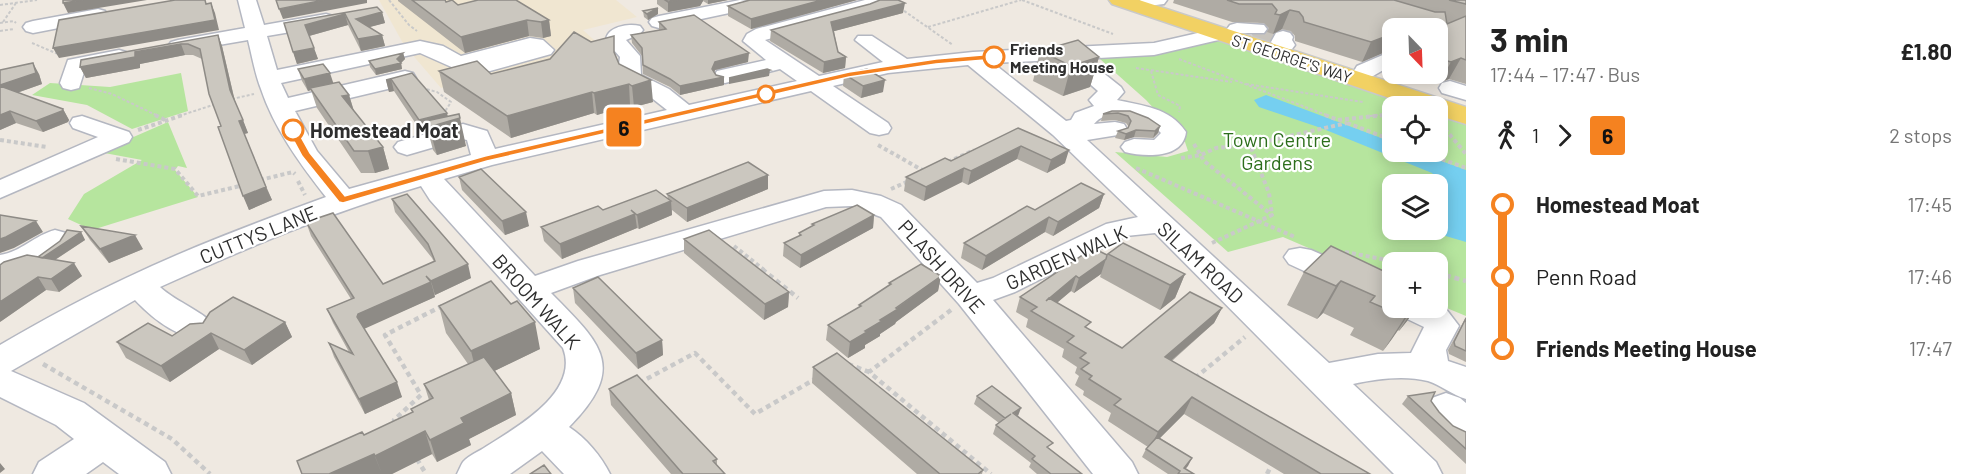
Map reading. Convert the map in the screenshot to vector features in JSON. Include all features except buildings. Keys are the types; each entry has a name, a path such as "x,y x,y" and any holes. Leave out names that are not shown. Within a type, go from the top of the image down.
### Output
{"main road":[{"name":"ST GEORGE'S WAY","path":"1119,0 1257,36 1460,102"},
{"name":"ST GEORGE'S WAY","path":"1147,0 1460,102"}],"street":[{"path":"247,0 274,92 306,154 343,200"},
{"path":"874,0 872,4 862,8 757,35 753,40 879,128"},
{"path":"1128,0 1245,37 1257,36 1271,45 1436,99 1460,102"},
{"path":"1147,0 1158,0"},
{"path":"659,22 738,2 781,28"},
{"path":"33,27 55,32 116,12"},
{"path":"73,74 148,51 346,16"},
{"path":"633,30 616,35 616,41 630,56 628,72 631,79 661,94 684,113"},
{"name":"CUTTYS LANE","path":"6,364 139,284 242,238 343,200 417,161 485,159 902,65 973,58 1154,49 1257,36"},
{"path":"866,40 902,65"},
{"path":"274,92 420,47 433,49 454,61 462,62"},
{"path":"1024,72 1056,66 1056,62 1048,54"},
{"path":"391,57 412,82"},
{"name":"SILAM ROAD","path":"973,58 1064,133 1190,250 1420,474"},
{"path":"725,76 784,62"},
{"path":"1365,71 1382,62"},
{"path":"1079,65 1113,92 1101,100 1113,118"},
{"path":"274,92 412,82"},
{"path":"1064,133 1113,118 1148,113 1164,122 1174,132 1173,140 1139,157"},
{"path":"82,123 120,137"},
{"path":"417,161 463,132 477,136 485,159"},
{"path":"0,190 120,137"},
{"name":"BROOM WALK","path":"417,161 440,194 530,289 577,341 583,352 585,374 568,405 478,474"},
{"name":"PLASH DRIVE","path":"530,289 589,268 824,199 852,198 872,202 891,211 971,296 1117,474"},
{"name":"GARDEN WALK","path":"971,296 1004,285 1116,230 1161,224"},
{"path":"0,265 21,262 55,239"},
{"path":"1303,249 1382,292"},
{"path":"139,284 153,301 171,314 199,328"},
{"path":"1431,367 1428,350 1442,326 1435,318"},
{"path":"6,364 24,391 70,414 150,474"},
{"path":"1323,378 1358,369 1412,365 1431,367 1453,375 1459,407"},
{"path":"540,428 563,444 589,474"},
{"path":"54,474 105,439"}],"path":[{"path":"0,5 37,0"},
{"path":"389,0 409,26 423,34 425,39 420,47"},
{"path":"928,27 1022,0 1382,136"},
{"path":"0,23 17,1"},
{"path":"896,5 973,58"},
{"path":"1132,67 1368,102"},
{"path":"73,74 165,120"},
{"path":"412,82 437,92 451,102 443,114"},
{"path":"120,137 165,120 274,92"},
{"path":"1460,102 1466,154"},
{"path":"1338,120 1382,115"},
{"path":"1174,159 1201,155 1216,148 1250,145 1347,123"},
{"path":"872,202 874,196 927,172 869,141 879,128"},
{"path":"0,140 175,169 198,196 293,172 305,192 304,201"},
{"path":"1250,145 1269,194 1272,215"},
{"path":"938,167 980,147"},
{"path":"1201,155 1204,161 1272,215"},
{"path":"1139,157 1136,168 1256,222 1303,249"},
{"path":"1448,161 1466,168"},
{"path":"1190,250 1212,243 1272,215"},
{"path":"717,232 798,298"},
{"path":"1335,249 1382,259"},
{"path":"1448,276 1466,281"},
{"path":"869,372 971,296"},
{"path":"400,429 394,420 421,395 385,335 449,303"},
{"path":"1204,384 1194,379 1249,334 1275,332"},
{"path":"632,387 695,353 755,414 824,374"},
{"path":"843,362 869,372 992,474"},
{"path":"6,364 172,439 210,474"},
{"path":"416,456 426,474"},
{"path":"1267,474 1271,466"}],"shaded area":[{"path":"379,0 616,0 637,17 583,30 603,48 441,88 404,45"}],"green space":[{"name":"Town Centre Gardens","path":"1219,41 1234,44 1387,96 1382,96 1382,162 1448,162 1448,117 1466,123 1466,316 1448,309 1448,252 1382,252 1382,280 1283,237 1228,252 1115,152 1167,157 1188,151 1185,142 1146,100 1100,59 1154,53"},
{"path":"181,73 188,111 132,129 87,105 32,95 50,83 110,87"},
{"path":"168,122 187,168 178,166 175,170 198,197 92,230 68,219 84,194 142,160 99,152"}],"water":[{"path":"1266,95 1382,138 1382,153 1321,128 1259,107 1254,100"},
{"path":"1405,162 1444,162 1466,170 1466,242 1448,237 1448,174 1432,173"}],"tunnel":[{"path":"1253,37 1284,22 1296,26 1265,41"}],"bus line":[{"name":"6","path":"293,130 306,154 343,200 485,159 849,75 936,61 994,57"}],"place":[{"name":"Friends Meeting House","path":"994,57"},
{"name":"Homestead Moat","path":"293,130"}]}
